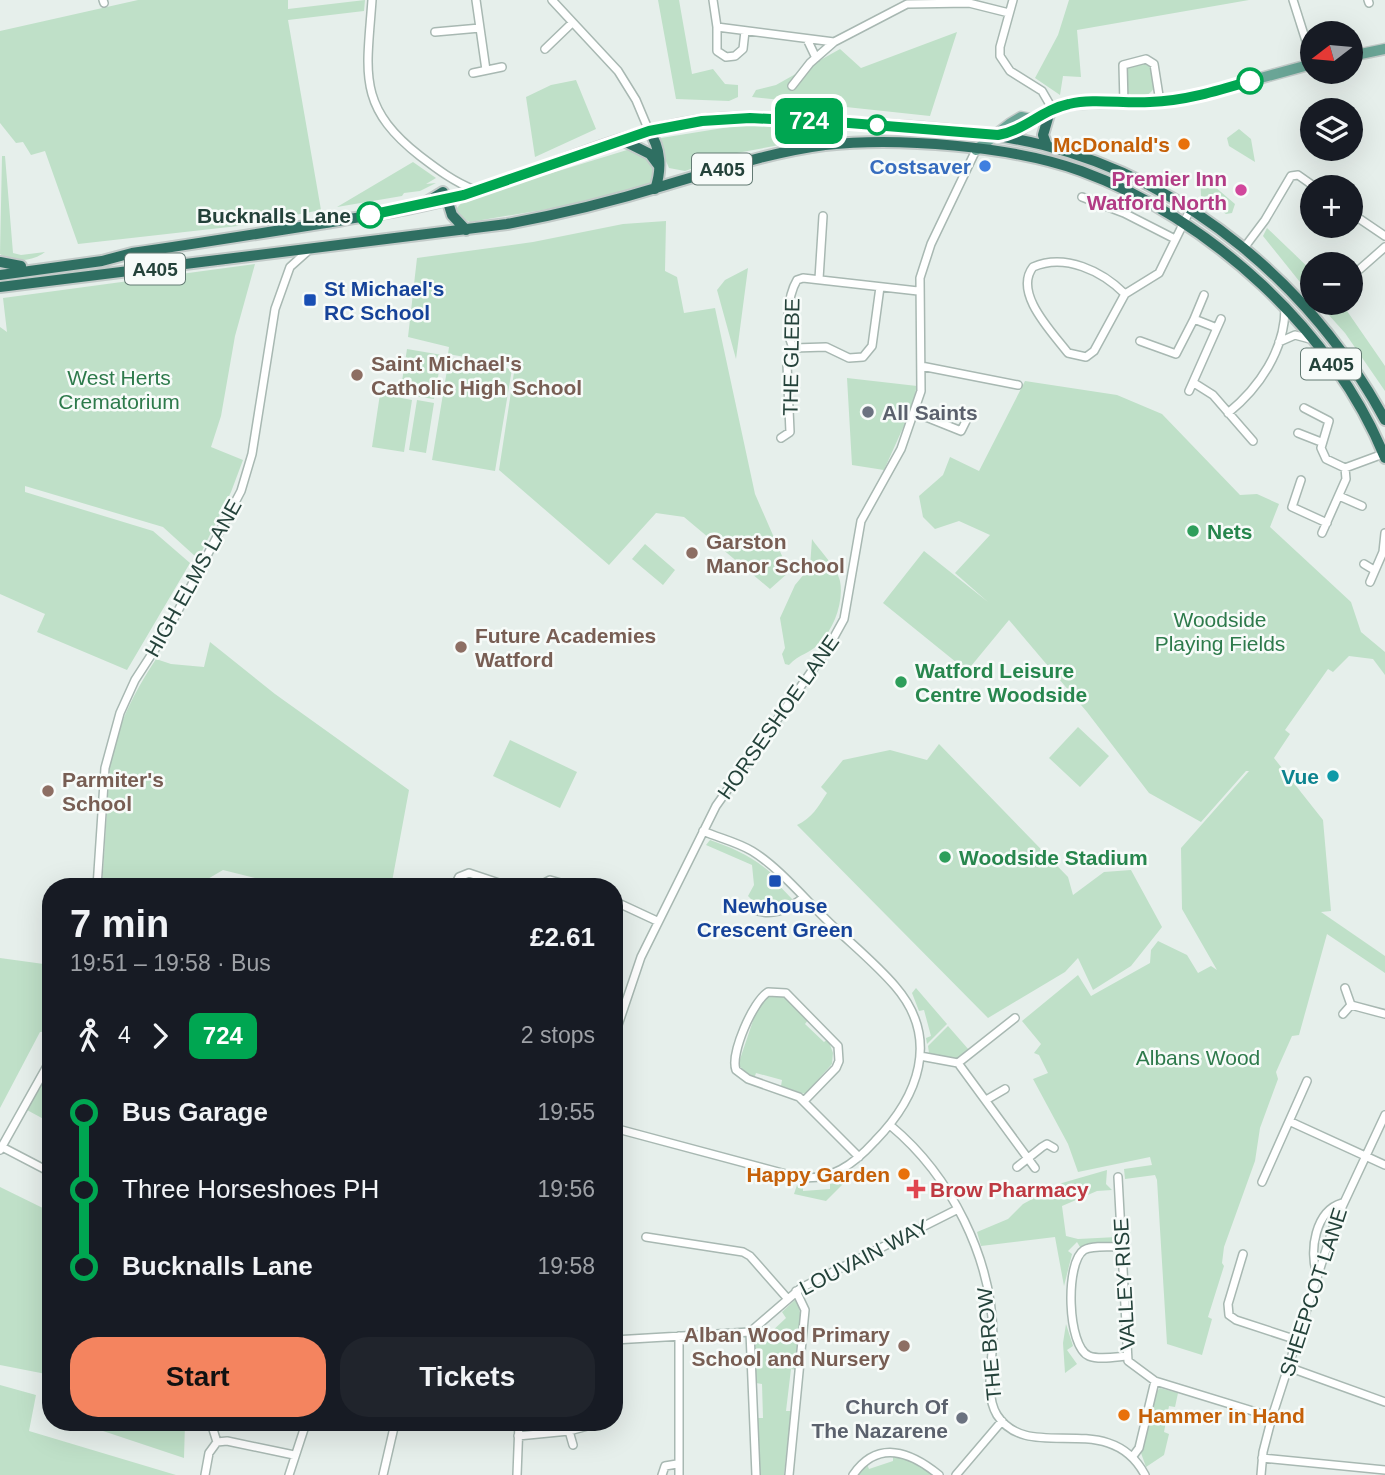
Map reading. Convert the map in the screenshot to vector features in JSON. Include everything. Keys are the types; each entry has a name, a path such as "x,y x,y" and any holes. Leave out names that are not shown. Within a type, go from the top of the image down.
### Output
{"highway":[{"path":"1047,146 1043,135 1051,110"},
{"name":"A405","path":"0,262 19,266 132,253 381,213 425,203 445,195 475,190 649,131 702,121 750,118 916,127 998,135 1047,146 1115,171 1190,211 1244,248 1290,289 1327,331 1356,370 1385,420"},
{"path":"916,127 924,136 959,140 976,150"},
{"path":"649,131 658,152 659,166 655,188"},
{"path":"998,135 1035,158"},
{"path":"622,140 650,154 659,166"},
{"name":"A405","path":"0,287 466,230 553,215 744,163 822,146 888,141 976,150 1035,158 1103,180 1183,225 1232,259 1285,308 1314,340 1364,414 1384,456"},
{"path":"445,195 452,215 466,230"},
{"name":"A405","path":"0,275 102,261 132,253"}],"main road":[{"path":"1363,53 1385,49"},
{"path":"976,150 1021,117 1031,119 1078,103 1160,102 1195,96 1300,65"}],"street":[{"path":"372,0 366,61 375,106 391,132 444,175 475,190"},
{"path":"476,0 486,70"},
{"path":"552,0 618,71 636,100 649,131"},
{"path":"713,0 717,27 716,48 719,54 726,57 735,56 743,49 745,31"},
{"path":"1013,0 1000,47 1002,61 1010,71 1042,91 1051,110"},
{"path":"1293,0 1300,23"},
{"path":"792,86 816,58 834,43 907,2 969,3 1009,13"},
{"path":"545,49 572,23"},
{"path":"717,27 834,43"},
{"path":"435,32 480,28"},
{"path":"807,39 816,58"},
{"path":"1124,103 1122,65 1146,59 1154,64 1160,102"},
{"path":"473,73 502,67"},
{"name":"HORSESHOE LANE","path":"623,1010 641,957 657,921 703,831 742,768 839,631 848,607 861,521 901,449 916,413 921,391 918,291 931,244 976,150"},
{"path":"444,175 445,195"},
{"path":"1244,248 1265,220 1291,176 1300,176"},
{"path":"1082,197 1124,213 1175,239"},
{"path":"1125,294 1094,270 1065,263 1040,264 1033,267 1026,279 1029,296 1068,353 1079,357 1094,351 1125,294 1159,273 1190,211"},
{"path":"819,279 823,216"},
{"path":"1363,221 1385,236"},
{"path":"1363,266 1385,247"},
{"path":"279,253 290,267 309,250"},
{"name":"HIGH ELMS LANE","path":"98,878 108,747 127,695 170,626 241,491 252,454 269,331 290,267"},
{"name":"THE GLEBE","path":"790,432 787,365 794,348 788,335 794,284 803,278 918,291"},
{"path":"794,348 826,348 849,358 863,357 872,346 880,287"},
{"path":"1140,341 1176,354 1204,295"},
{"path":"1228,413 1254,391 1279,342 1285,308"},
{"path":"1194,318 1217,328"},
{"path":"1189,391 1221,319"},
{"path":"1279,342 1295,335 1314,340"},
{"path":"921,366 1018,385"},
{"path":"1194,383 1213,395 1252,441"},
{"path":"1304,408 1329,421 1321,442 1326,459 1345,468 1384,456"},
{"path":"916,413 961,431 968,417"},
{"name":"THE GLEBE","path":"790,432 800,435"},
{"name":"THE GLEBE","path":"781,438 790,432"},
{"path":"1298,433 1321,442"},
{"path":"1322,533 1346,479 1345,468"},
{"path":"1301,480 1292,507 1326,523"},
{"path":"1339,496 1362,506"},
{"path":"1370,582 1383,552 1385,533"},
{"path":"1364,564 1374,570"},
{"path":"623,1130 808,1178 835,1173 859,1157 891,1126 910,1098 920,1056 916,1026 895,986 760,856 703,831"},
{"path":"458,878 469,873 484,878"},
{"path":"751,908 760,913 775,913 803,898"},
{"path":"623,905 657,921"},
{"path":"1345,988 1351,1005"},
{"path":"804,1101 836,1068 839,1061 838,1046 786,993 768,992 758,999 734,1063 740,1076 790,1092 804,1101 859,1157"},
{"path":"1351,1005 1385,1014"},
{"path":"1343,1014 1351,1005"},
{"path":"958,1063 1005,1021 1015,1018"},
{"path":"920,1056 958,1063 1035,1168"},
{"path":"42,1075 1,1149 42,1168"},
{"path":"1262,1182 1307,1081"},
{"path":"986,1100 1005,1089"},
{"name":"SHEEPCOT LANE","path":"1261,1475 1262,1458 1272,1417 1317,1275 1342,1203 1385,1115"},
{"path":"1291,1122 1385,1166"},
{"name":"THE BROW","path":"891,1126 937,1176 958,1209 978,1259 989,1301 993,1335 991,1396 993,1406 1002,1421"},
{"path":"1017,1167 1047,1144 1054,1148"},
{"name":"VALLEY RISE","path":"1118,1177 1126,1356 1130,1364 1155,1381 1272,1417"},
{"path":"1317,1275 1312,1252 1317,1233 1330,1210 1342,1203"},
{"name":"LOUVAIN WAY","path":"750,1332 796,1291 958,1209"},
{"path":"646,1237 743,1252 750,1256 787,1298"},
{"path":"1122,1247 1088,1248 1080,1253 1075,1263 1071,1304 1075,1337 1082,1351 1094,1357 1126,1356"},
{"path":"1243,1254 1227,1308 1229,1315 1297,1340"},
{"path":"789,1475 805,1310 796,1291"},
{"path":"623,1339 750,1332 756,1475"},
{"path":"678,1475 679,1336"},
{"path":"1288,1367 1385,1402"},
{"path":"1133,1456 1139,1448 1155,1381"},
{"path":"956,1475 1002,1421 1023,1435 1084,1437 1111,1445 1133,1456 1145,1475"},
{"path":"214,1431 217,1442"},
{"path":"289,1475 304,1431"},
{"path":"383,1475 393,1431"},
{"path":"517,1475 518,1431"},
{"path":"518,1436 569,1431 573,1445"},
{"path":"205,1475 209,1452 217,1442 227,1441 294,1455"},
{"path":"853,1475 864,1462 894,1452 915,1457 939,1475"},
{"path":"1262,1458 1385,1471"},
{"path":"662,1475 665,1465 677,1464"}],"green space":[{"path":"138,0 288,0 288,9 365,0 364,11 288,20 321,210 238,226 78,244 45,151 31,155 23,142 16,143 0,123 0,31"},
{"path":"658,0 679,0 692,74 713,69 725,84 738,85 738,97 729,101 676,99"},
{"path":"1069,0 1249,0 1077,30 1081,77 1063,76 1060,95 1035,78 1058,35"},
{"path":"957,32 930,116 752,97 756,90 776,85 840,49 861,68"},
{"path":"1139,63 1151,68 1156,80 1151,92 1139,97 1127,92 1122,80 1127,68"},
{"path":"576,80 596,129 535,157 526,97 551,85"},
{"path":"748,124 822,133 822,137 737,153 685,171 669,168 662,152 661,138"},
{"path":"1239,129 1251,139 1255,162 1229,146 1227,138"},
{"path":"627,150 643,155 654,168 651,183 645,188 584,203 470,222 459,217 457,208 464,200"},
{"path":"2,156 5,156 13,253 21,255 45,252 34,258 17,260 0,254"},
{"path":"413,162 436,178 426,184 436,183 402,196 337,207"},
{"path":"1200,174 1235,204 1232,213 1226,214 1201,196"},
{"path":"666,221 665,271 677,277 684,313 715,308 755,494 789,572 770,589 684,517 656,513 609,565 499,470 515,366 448,354 449,347 408,337 417,258 533,242 623,224"},
{"path":"1267,228 1300,260 1300,282 1263,236"},
{"name":"West Herts Crematorium","path":"255,264 235,336 221,416 211,447 243,460 231,492 200,555 196,557 163,527 25,486 25,492 153,531 190,563 127,670 37,632 45,614 0,594 0,327 7,332 3,298"},
{"path":"748,268 736,359 717,290 725,280"},
{"path":"1329,315 1350,315 1385,366 1385,391 1345,333"},
{"path":"407,349 442,355 434,399 400,394"},
{"path":"449,358 512,369 495,471 432,460"},
{"path":"847,378 917,386 911,410 884,470 852,465"},
{"path":"1025,381 1117,395 1162,414 1240,495 1257,494 1279,504 1270,527 1351,602 1361,632 1385,652 1385,675 1373,659 1349,656 1333,672 1328,669 1285,730 1290,734 1274,758 1323,820 1331,911 1321,912 1385,956 1385,973 1327,934 1299,1035 1292,1036 1276,1072 1278,1079 1260,1128 1255,1161 1224,1247 1224,1266 1208,1317 1212,1319 1202,1355 1167,1344 1157,1180 1155,1175 1125,1179 1124,1169 1152,1165 1150,1157 1078,1172 1068,1144 1033,1079 1048,1073 1039,1055 1034,1053 1041,1044 1022,1021 1078,975 1091,996 1150,963 1151,950 1158,941 1187,955 1198,973 1211,966 1217,970 1182,909 1181,848 1249,771 1246,771 1201,822 1149,793 1087,712 1009,620 967,671 883,603 924,551 988,602 955,573 990,535 959,521 935,529 923,517 919,496 943,475 950,457 979,471"},
{"path":"380,394 412,400 404,452 372,447"},
{"path":"417,400 434,403 426,453 409,450"},
{"path":"812,539 838,576 841,597 834,622 825,637 813,649 789,665 785,664 782,654 785,648 780,618 795,585 810,567"},
{"path":"645,544 675,570 663,585 632,559"},
{"path":"210,642 275,694 409,790 393,878 255,878 223,870 209,878 103,878 110,765 127,710 156,659 171,664 204,667"},
{"path":"1078,727 1109,756 1080,787 1049,758"},
{"path":"510,740 577,772 560,808 493,776"},
{"name":"Woodside Stadium","path":"939,744 1068,877 1073,895 1104,872 1131,870 1162,927 1131,966 1093,990 1078,958 1065,972 988,1018 797,825 818,807 827,793 821,787 843,760 890,750 927,760"},
{"path":"710,840 742,853 763,866 793,900 767,904 768,910 761,909 748,896 754,885 752,865 706,845"},
{"path":"0,958 42,964 42,1032 0,1108"},
{"path":"916,988 947,1024 927,1044 926,1038 931,1036 924,1010 919,1011 912,993"},
{"path":"769,994 783,994 808,1020 805,1024 824,1042 828,1039 833,1053 832,1064 805,1094 781,1086 782,1080 756,1073 754,1079 738,1065 758,1006"},
{"path":"948,1026 969,1050 958,1059 929,1053 928,1046"},
{"path":"42,1082 42,1118 27,1110"},
{"path":"1107,1170 1106,1184 1112,1190 1097,1191 1062,1206 1066,1236 1078,1239 1117,1237 1113,1243 1080,1247 1077,1242 1068,1251 1072,1254 1064,1286 1055,1237 981,1246 977,1232 1008,1219 1023,1204 1062,1183"},
{"path":"830,1184 843,1184 826,1201 794,1194 797,1185 803,1186 803,1191 830,1189"},
{"path":"0,1187 42,1208 42,1373 0,1365"},
{"path":"797,1298 801,1317 796,1370 791,1369 786,1411 791,1411 784,1475 759,1475 757,1418 763,1418 762,1384 756,1383 755,1337 763,1332 769,1334 786,1318 782,1312"},
{"path":"1066,1324 1073,1346 1067,1350 1077,1364 1065,1373 1063,1343"},
{"path":"0,1385 36,1395 29,1431 176,1475 0,1475"},
{"path":"1160,1388 1178,1393 1175,1407 1169,1406 1164,1432 1169,1434 1164,1455 1146,1467 1141,1453 1155,1393"},
{"path":"103,1431 185,1431 184,1458"},
{"path":"893,1456 918,1462 933,1475 857,1475 867,1464 869,1469 893,1461"}],"bus line":[{"name":"724","path":"370,215 464,195 649,131 675,125 750,118 916,127 998,135 1017,132 1027,127 1031,119 1068,104 1160,102 1195,96 1250,81"}],"place":[{"name":"McDonald's","path":"1184,144"},
{"name":"Costsaver","path":"985,166"},
{"name":"Premier Inn Watford North","path":"1241,190"},
{"name":"Bucknalls Lane","path":"370,215"},
{"name":"St Michael's RC School","path":"310,300"},
{"name":"Saint Michael's Catholic High School","path":"357,375"},
{"name":"All Saints","path":"868,412"},
{"name":"Nets","path":"1193,531"},
{"name":"Garston Manor School","path":"692,553"},
{"name":"Future Academies Watford","path":"461,647"},
{"name":"Watford Leisure Centre Woodside","path":"901,682"},
{"name":"Vue","path":"1333,776"},
{"name":"Parmiter's School","path":"48,791"},
{"name":"Woodside Stadium","path":"945,857"},
{"name":"Newhouse Crescent Green","path":"775,881"},
{"name":"Happy Garden","path":"904,1174"},
{"name":"Brow Pharmacy","path":"916,1189"},
{"name":"Alban Wood Primary School and Nursery","path":"904,1346"},
{"name":"Hammer in Hand","path":"1124,1415"},
{"name":"Church Of The Nazarene","path":"962,1418"}],"park label":[{"name":"Woodside Playing Fields","path":"1220,631"},
{"name":"Albans Wood","path":"1198,1057"}]}
